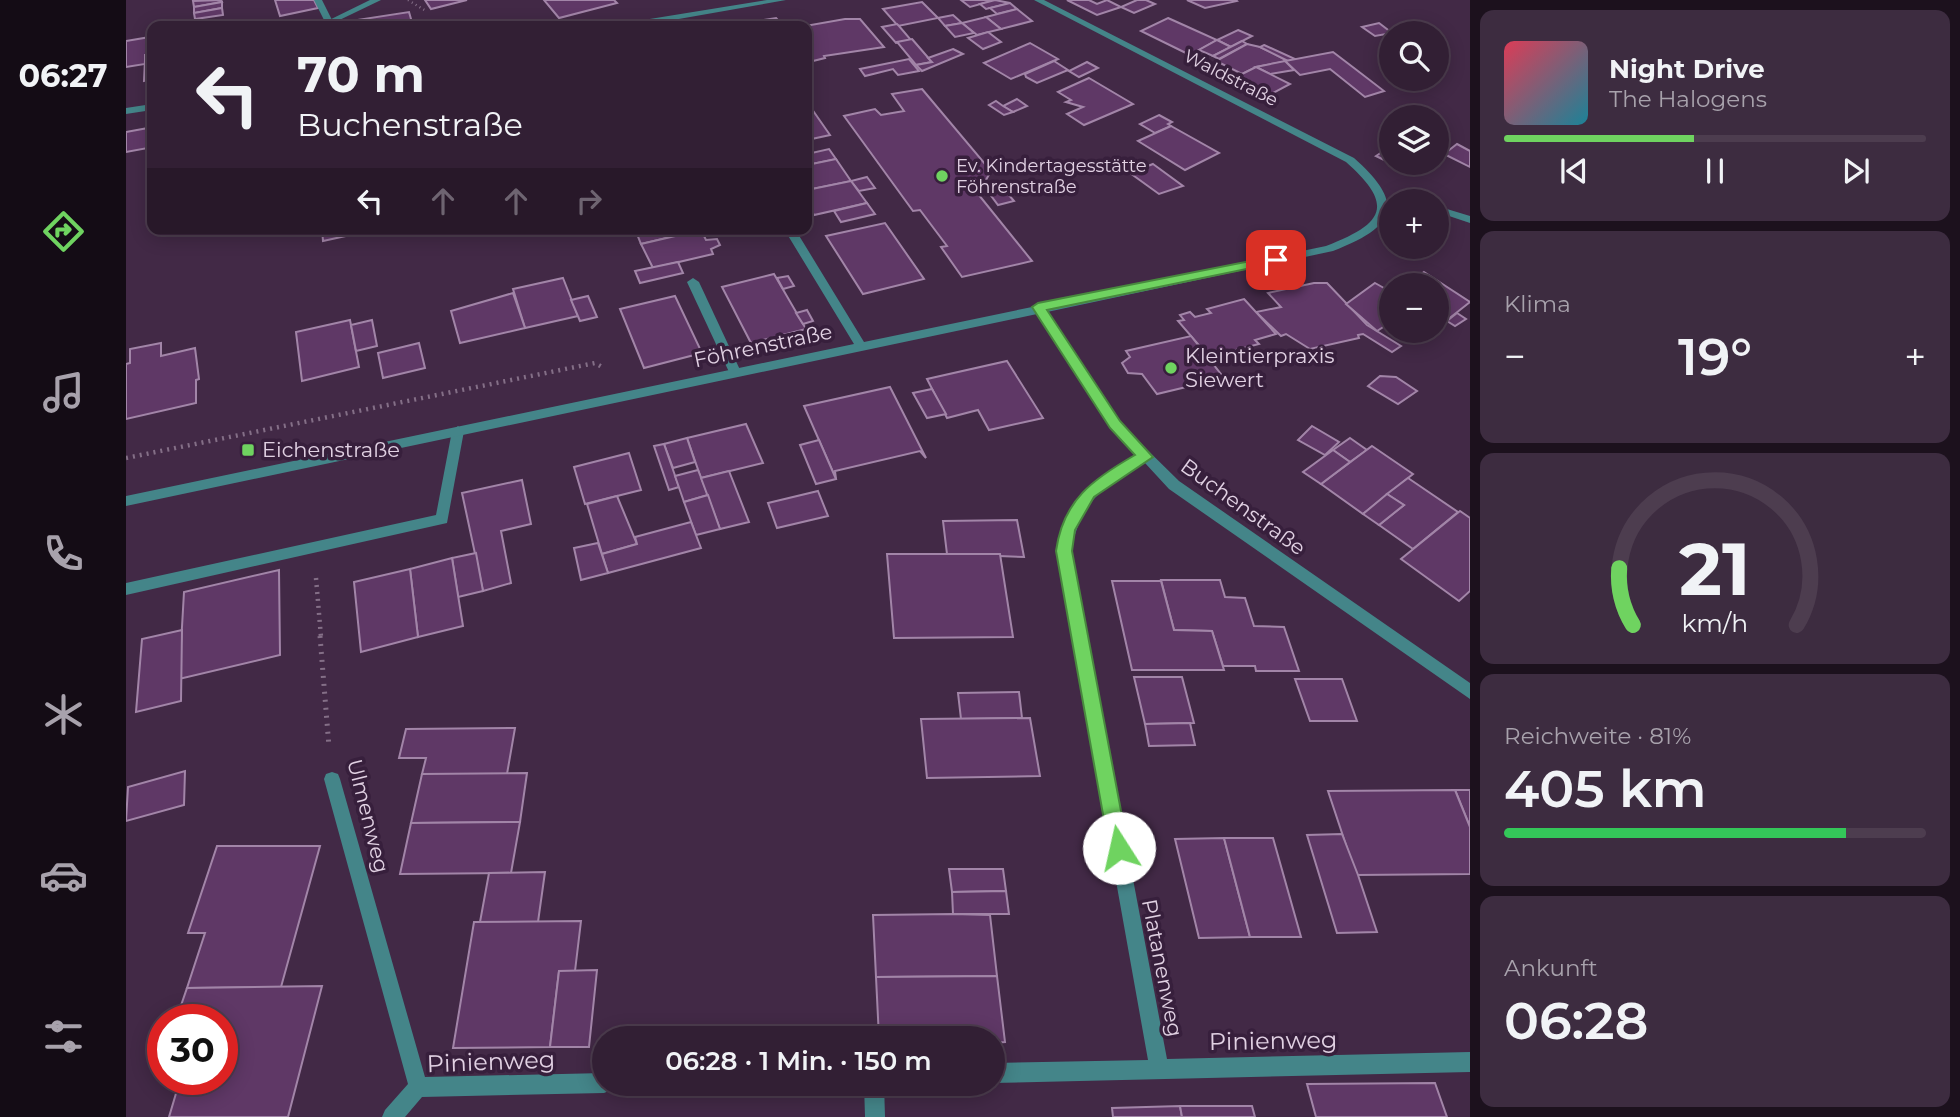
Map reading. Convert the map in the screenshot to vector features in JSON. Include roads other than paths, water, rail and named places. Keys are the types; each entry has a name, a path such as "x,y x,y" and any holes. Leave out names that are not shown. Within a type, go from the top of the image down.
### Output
{"street":[{"path":"318,0 324,21"},
{"path":"332,21 377,0"},
{"path":"674,21 782,0"},
{"name":"Waldstraße","path":"1038,0 1350,160 1379,189"},
{"path":"126,111 147,108"},
{"path":"1449,213 1470,220"},
{"name":"Föhrenstraße","path":"126,501 1038,307 1329,249 1375,227 1379,222"},
{"path":"793,235 860,345"},
{"path":"693,282 734,372"},
{"name":"Buchenstraße","path":"1038,307 1115,425 1145,457 1201,506 1470,692"},
{"path":"126,589 442,519 458,431"},
{"name":"Platanenweg","path":"1145,457 1103,481 1089,493 1067,529 1064,551 1159,1067"},
{"name":"Ulmenweg","path":"332,779 418,1087"},
{"name":"Pinienweg","path":"1005,1073 1470,1062"},
{"name":"Pinienweg","path":"392,1117 418,1087 592,1083"},
{"path":"874,1096 875,1117"}],"place":[{"name":"Ev. Kindertagesstätte Föhrenstraße","path":"942,176"},
{"name":"Kleintierpraxis Siewert","path":"1171,368"},
{"name":"Eichenstraße","path":"248,450"}]}
